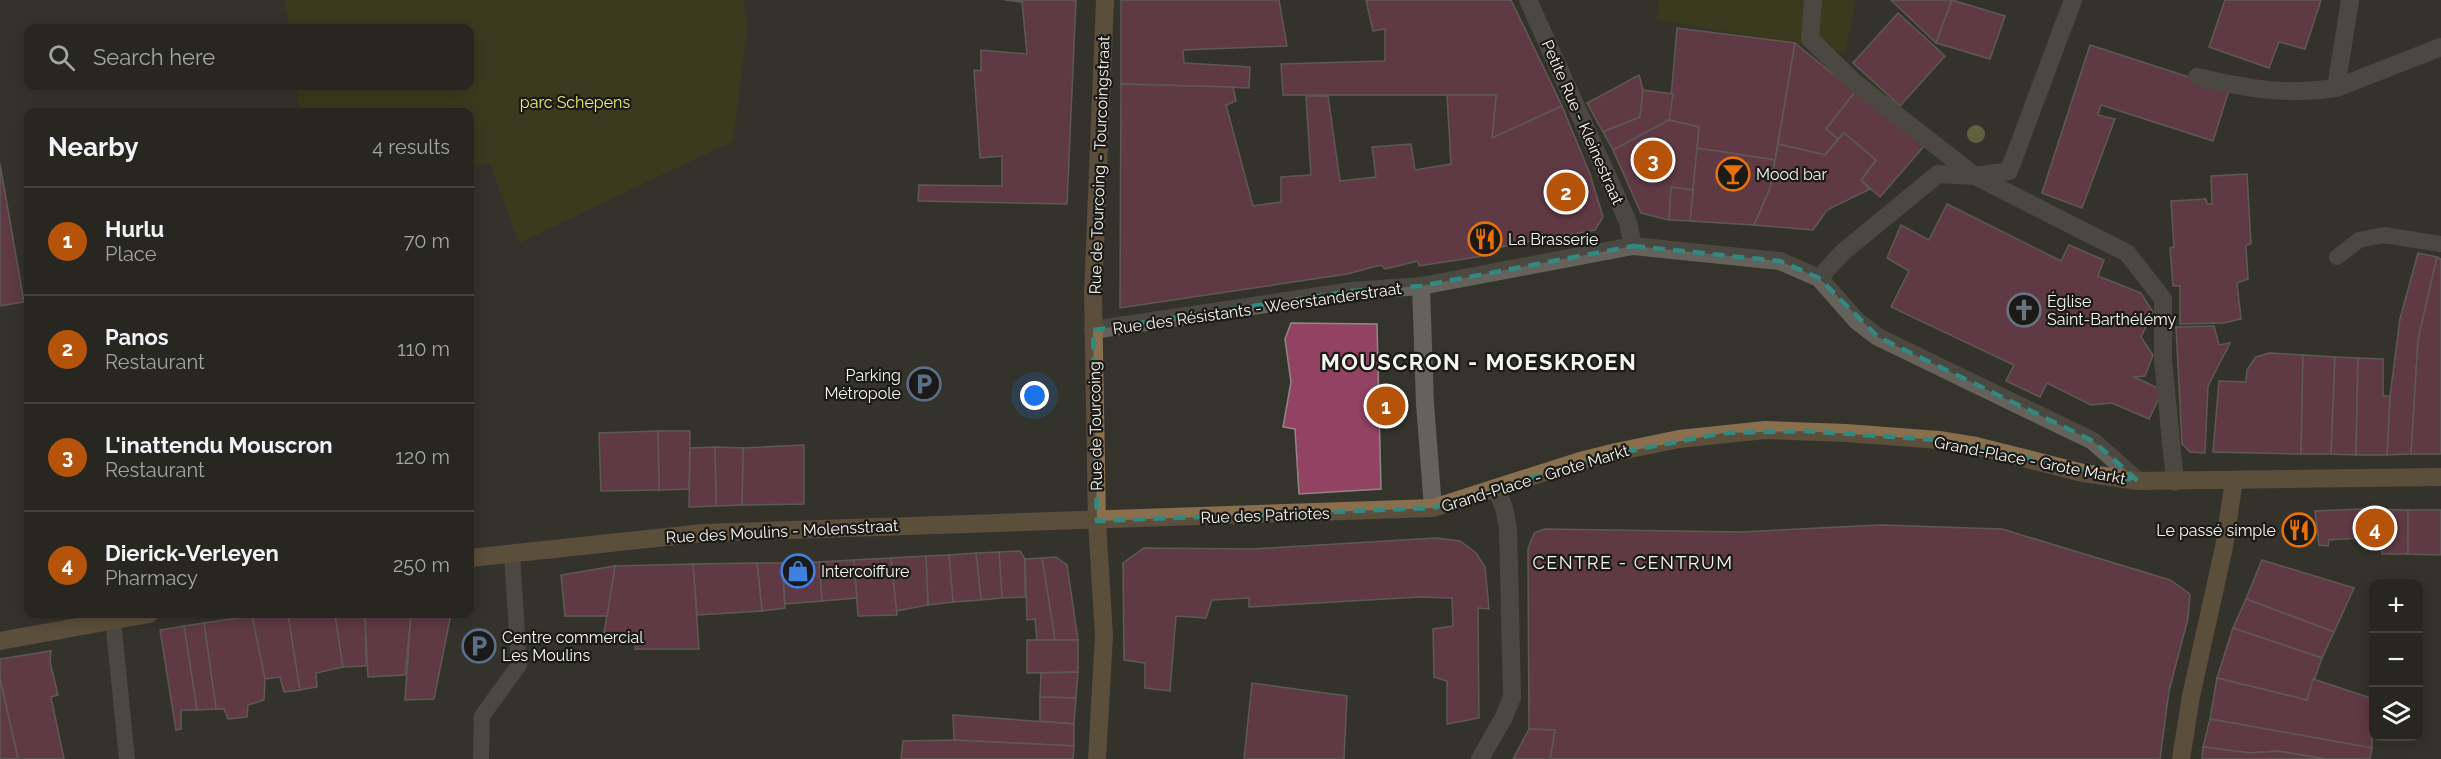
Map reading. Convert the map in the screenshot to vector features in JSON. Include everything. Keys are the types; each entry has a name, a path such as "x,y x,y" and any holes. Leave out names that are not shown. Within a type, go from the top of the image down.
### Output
{"main road":[{"name":"Rue de Tourcoing - Tourcoingstraat","path":"1093,330 1105,0"},
{"name":"Rue de Tourcoing","path":"1093,330 1097,521 1104,636 1097,759"},
{"name":"Grand-Place - Grote Markt","path":"1433,508 1580,461 1658,443 1723,433 1785,430 1939,440 1976,446 2083,473 2138,481 2441,477"},
{"path":"2181,759 2193,686 2224,547 2234,480"},
{"name":"Rue des Patriotes","path":"1097,521 1433,508"},
{"name":"Rue des Moulins - Molensstraat","path":"474,558 703,532 1097,521"},
{"path":"0,641 125,618"}],"street":[{"name":"Petite Rue - Kleinestraat","path":"1528,0 1628,222 1633,246"},
{"path":"1813,0 1810,39 1853,81 1975,176 2127,253 2163,299 2163,360 2175,482"},
{"path":"1819,278 1843,252 1938,174 1975,176 2009,171 2073,0"},
{"path":"2336,88 2350,0"},
{"path":"2197,77 2262,91 2304,93 2336,88 2441,47"},
{"name":"Grand-Place - Grote Markt","path":"1433,508 1425,404 1421,286 1633,246 1780,261 1819,278 1857,321 1878,337 2093,441 2138,481"},
{"name":"Rue des Résistants - Weerstanderstraat","path":"1093,330 1352,291 1421,286"},
{"path":"1482,756 1504,717 1512,697 1508,528 1504,508 1496,488"}],"lane":[{"path":"2337,257 2359,240 2384,234 2441,244"},
{"path":"482,759 482,716 519,665 512,553"},
{"path":"113,620 127,759"}],"highlighted area":[{"path":"1633,246 1780,261 1819,278 1878,337 2093,441 2138,481 1939,440 1805,431 1723,433 1599,457 1433,508 1097,521 1093,330 1352,291 1421,286"}],"green space":[{"name":"parc Schepens","path":"285,0 743,0 748,22 733,141 519,243 490,163 474,167 474,108 299,108 297,90 474,90 474,24 288,24"},
{"path":"1659,0 1856,0 1845,52 1657,20"}],"building":[{"path":"1005,0 1076,0 1067,204 918,201 919,185 1002,186 1002,156 980,158 974,70 981,71 981,50 1027,54 1022,2"},
{"path":"1121,0 1279,0 1287,46 1183,50 1184,63 1250,67 1249,88 1121,84"},
{"path":"1366,0 1511,0 1562,106 1492,138 1496,95 1283,95 1281,64 1385,61 1385,29 1373,31"},
{"path":"1891,0 1952,0 1936,43"},
{"path":"1952,0 2005,16 1990,59 1936,43"},
{"path":"2225,0 2321,0 2305,49 2279,42 2269,68 2209,47"},
{"path":"1898,13 1945,56 1900,106 1853,63"},
{"path":"1677,28 1795,43 1775,160 1697,148 1699,127 1669,120"},
{"path":"1795,43 1855,92 1826,129 1838,139 1825,155 1778,144"},
{"path":"2090,45 2229,90 2213,141 2101,105 2098,115 2115,119 2082,208 2042,193"},
{"path":"1639,75 1643,90 1640,117 1603,132 1587,103"},
{"path":"1121,84 1233,87 1236,101 1226,105 1253,206 1281,202 1281,177 1311,175 1306,96 1328,96 1340,181 1376,177 1372,147 1411,144 1415,170 1451,164 1447,95 1496,95 1492,138 1562,106 1590,174 1603,217 1595,230 1490,249 1489,255 1419,266 1418,261 1385,269 1381,265 1347,274 1120,308"},
{"path":"1643,90 1673,94 1669,120 1613,150 1603,132 1640,117"},
{"path":"1855,92 1925,145 1880,197 1861,180 1876,160 1844,133 1838,139 1826,129"},
{"path":"1669,120 1699,127 1693,190 1671,187 1669,220 1641,213 1613,150"},
{"path":"1844,133 1876,160 1861,180 1870,189 1827,210 1813,230 1754,225 1770,188 1778,144 1825,155"},
{"name":"Mood bar","path":"1697,148 1775,160 1770,188 1754,225 1690,221"},
{"path":"0,164 24,302 0,306"},
{"path":"2247,174 2251,244 2246,245 2248,279 2237,283 2241,319 2224,323 2180,324 2180,286 2173,286 2170,248 2174,247 2171,201 2206,199 2207,204 2212,204 2211,176"},
{"path":"1671,187 1693,190 1690,221 1669,220"},
{"name":"Église Saint-Barthélémy","path":"1947,204 2061,261 2069,245 2104,260 2098,276 2141,293 2153,312 2141,337 2153,355 2145,376 2134,377 2160,389 2161,394 2149,419 2112,403 2091,405 2047,383 2040,397 2006,381 2014,365 1891,307 1909,271 1887,258 1901,225 1929,240"},
{"path":"2418,253 2437,257 2418,340 2411,454 2387,455 2390,396 2400,319"},
{"path":"2437,257 2441,259 2441,454 2411,454 2418,340"},
{"path":"1291,323 1377,324 1381,489 1299,494 1295,429 1283,427 1291,382 1285,339"},
{"path":"2214,326 2219,345 2230,343 2208,386 2205,453 2190,452 2182,444 2176,327"},
{"path":"2269,353 2303,355 2301,454 2213,452 2219,381 2246,382 2247,370 2256,357"},
{"path":"2303,355 2335,357 2331,454 2301,454"},
{"path":"2335,357 2358,358 2356,455 2331,454"},
{"path":"2358,358 2383,359 2383,396 2390,396 2387,455 2356,455"},
{"path":"658,431 690,431 689,489 659,490"},
{"path":"658,431 659,490 601,491 599,433"},
{"path":"804,445 804,504 742,505 743,448"},
{"path":"715,447 743,448 742,505 716,506"},
{"path":"715,447 716,506 689,507 690,448"},
{"path":"2362,509 2408,510 2408,554 2382,554 2381,539 2361,538"},
{"path":"2362,509 2361,538 2329,540 2328,546 2319,545 2315,511"},
{"path":"2408,510 2441,510 2441,555 2408,554"},
{"path":"1880,525 2002,529 2170,580 2190,594 2188,618 2169,691 2160,759 1550,759 1555,730 1529,729 1528,549 1534,533 1545,529 1740,532"},
{"path":"1436,538 1460,541 1476,553 1485,567 1489,609 1478,608 1479,718 1447,724 1447,681 1434,677 1433,629 1453,626 1452,598 1419,597 1249,607 1249,598 1212,600 1206,618 1176,616 1170,691 1145,688 1145,663 1124,660 1123,563 1144,548 1252,549"},
{"path":"1020,551 1025,559 1025,597 1002,598 999,552"},
{"path":"999,552 1002,598 981,600 976,553"},
{"path":"976,553 981,600 953,602 949,555"},
{"path":"949,555 953,602 928,605 926,556"},
{"path":"926,556 928,605 896,611 891,558"},
{"path":"1056,557 1067,565 1078,640 1055,640 1042,558"},
{"path":"891,558 897,615 858,616 854,560"},
{"path":"1042,558 1055,640 1037,640 1035,619 1027,620 1025,559"},
{"path":"854,560 857,598 822,601 819,562"},
{"path":"2262,560 2354,588 2334,632 2246,599"},
{"path":"819,562 822,601 785,604 782,563"},
{"path":"757,563 782,563 785,608 762,611"},
{"path":"757,563 762,611 697,615 693,564"},
{"path":"693,564 699,649 635,649 636,638 603,639 615,566"},
{"path":"615,566 607,616 565,616 561,575"},
{"path":"2246,599 2334,632 2322,658 2233,628"},
{"path":"252,618 289,618 300,690 284,692 280,677 265,679"},
{"path":"252,618 265,679 264,700 248,705 247,717 228,719 224,709 216,709 204,623"},
{"path":"289,618 336,618 343,667 316,673 317,687 300,690"},
{"path":"336,618 365,618 366,666 343,667"},
{"path":"365,618 411,618 405,675 368,677"},
{"path":"411,618 450,618 434,699 405,700"},
{"path":"204,623 216,709 197,710 184,626"},
{"path":"184,626 197,710 181,710 181,729 176,730 160,630"},
{"path":"2233,628 2322,658 2307,700 2217,678"},
{"path":"1027,640 1078,640 1078,672 1027,673"},
{"path":"51,651 50,662 58,695 51,697 64,759 18,759 0,678 0,659"},
{"path":"1078,672 1076,698 1040,697 1041,673"},
{"path":"0,678 18,759 0,759"},
{"path":"2217,678 2307,700 2313,679 2369,697 2369,741 2372,741 2372,748 2210,719"},
{"path":"1252,683 1347,696 1344,759 1244,759"},
{"path":"1040,697 1076,698 1074,724 1040,721"},
{"path":"953,715 1074,724 1074,746 954,740"},
{"path":"2210,719 2372,748 2370,759 2326,759 2277,751 2250,753 2203,747"},
{"path":"1529,729 1555,730 1550,759 1513,759"},
{"path":"954,740 1074,746 1073,759 901,759 903,741"},
{"path":"2203,747 2250,753 2277,751 2326,759 2202,759"}],"place":[{"name":"L'inattendu Mouscron","path":"1653,160"},
{"name":"Mood bar","path":"1733,174"},
{"name":"Panos","path":"1566,192"},
{"name":"La Brasserie","path":"1485,239"},
{"name":"Église Saint-Barthélémy","path":"2024,310"},
{"name":"Parking Métropole","path":"924,384"},
{"name":"Hurlu","path":"1386,406"},
{"name":"Dierick-Verleyen","path":"2375,528"},
{"name":"Le passé simple","path":"2299,530"},
{"name":"Intercoiffure","path":"798,571"},
{"name":"Centre commercial Les Moulins","path":"479,646"}],"district":[{"name":"MOUSCRON - MOESKROEN","path":"1479,362"},
{"name":"CENTRE - CENTRUM","path":"1633,563"}]}
